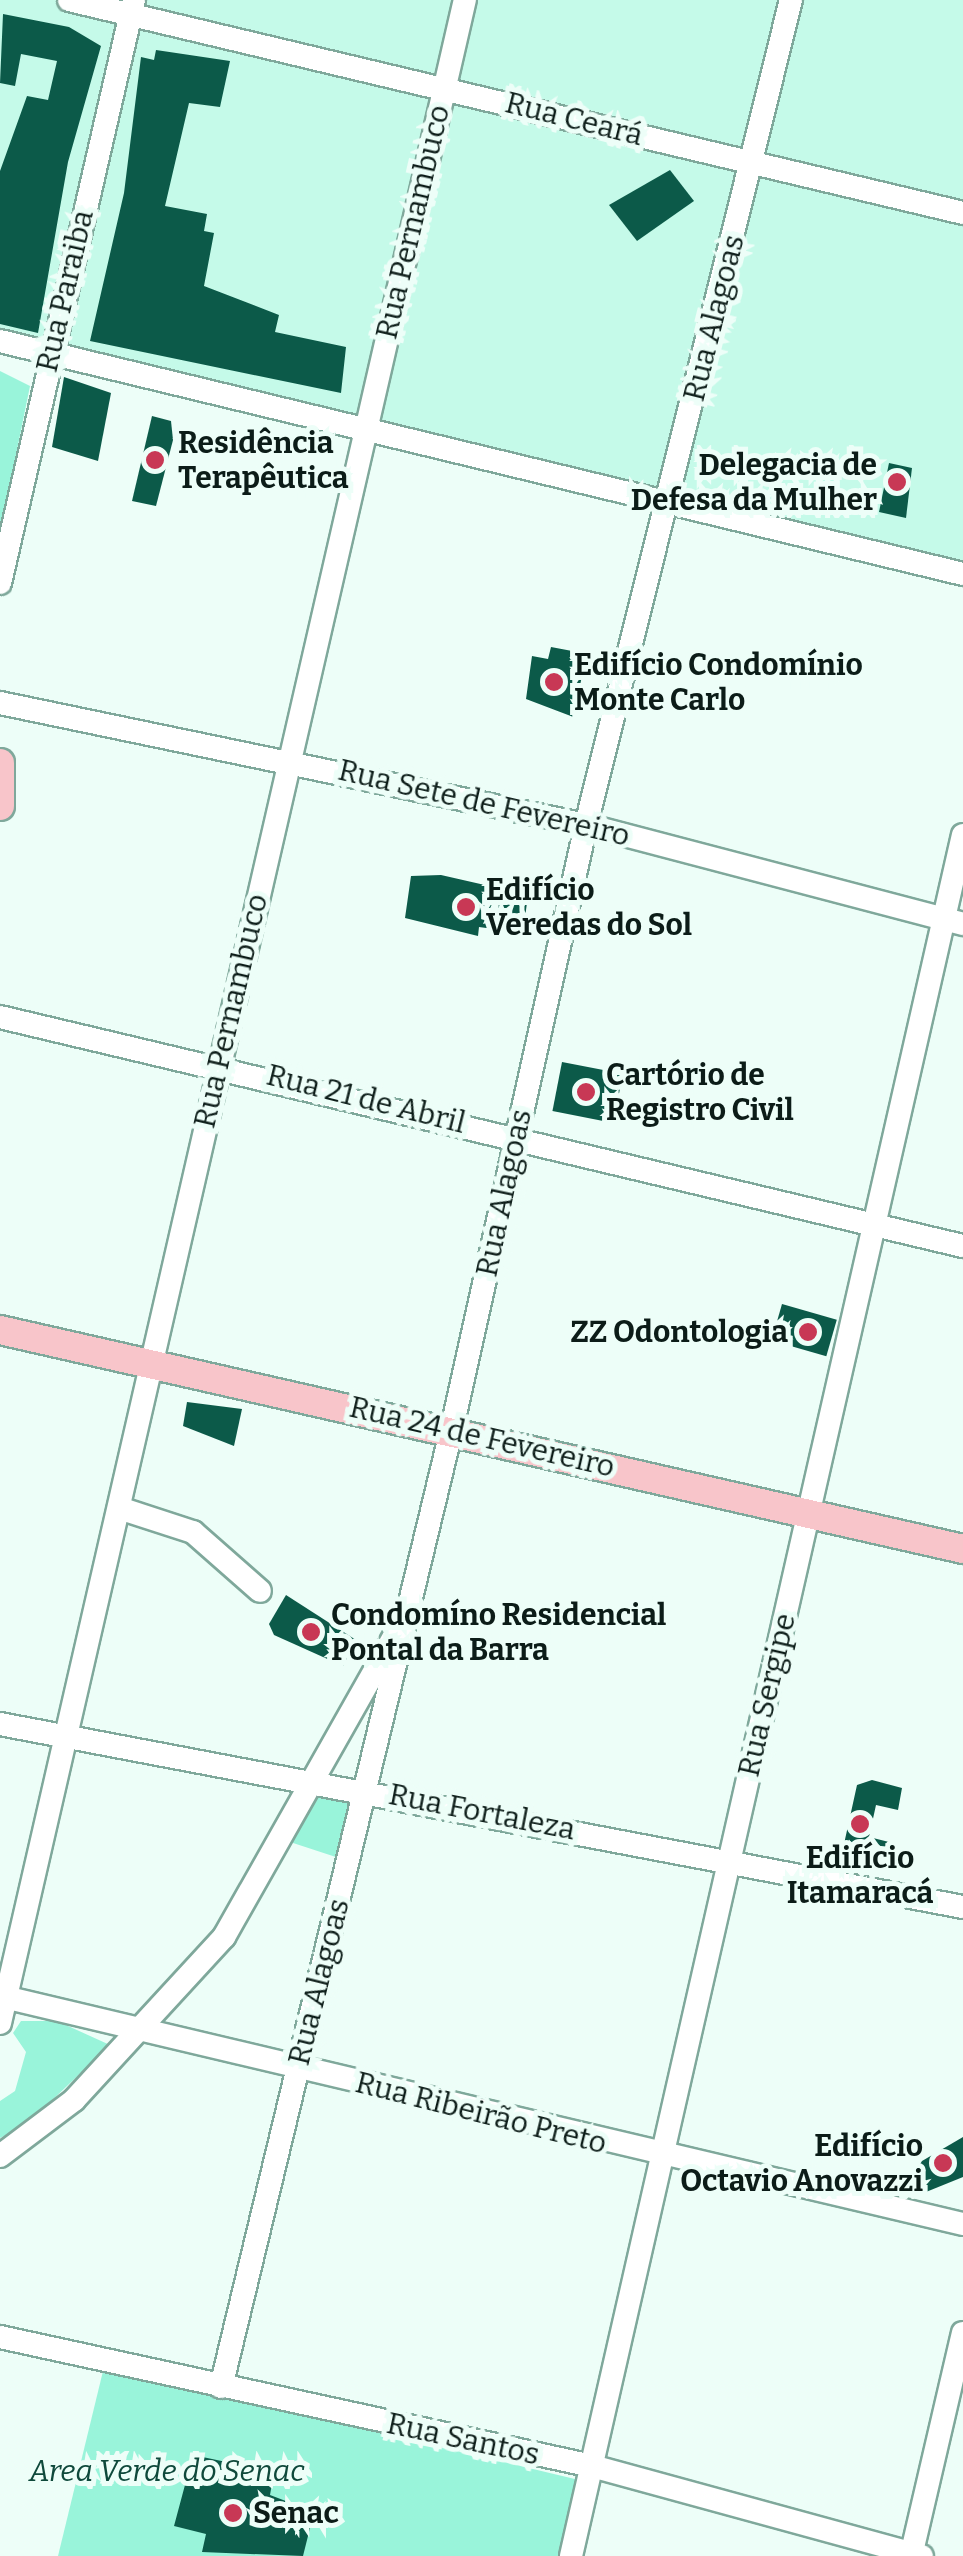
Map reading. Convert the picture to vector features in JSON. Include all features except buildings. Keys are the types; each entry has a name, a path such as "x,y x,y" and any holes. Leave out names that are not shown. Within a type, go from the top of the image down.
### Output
{"main road":[{"path":"0,763 0,806"},
{"name":"Rua 24 de Fevereiro","path":"0,1330 452,1428 963,1549"}],"street":[{"name":"Rua Ceará","path":"69,0 133,8 753,164 963,212"},
{"name":"Rua Pernambuco","path":"0,2023 3,1996 119,1508 147,1360 222,1064 286,758 465,0"},
{"name":"Rua Alagoas","path":"222,2388 452,1428 586,824 791,0"},
{"name":"Rua Paraiba","path":"0,583 49,354 133,8"},
{"path":"0,341 363,433 963,574"},
{"name":"Rua Sete de Fevereiro","path":"0,703 286,758 586,824 953,922"},
{"name":"Rua Sergipe","path":"571,2556 874,1225 953,922 963,835"},
{"name":"Rua 21 de Abril","path":"0,1016 222,1064 963,1246"},
{"path":"119,1508 193,1532 260,1591"},
{"path":"0,2156 74,2100 224,1937 318,1779 409,1608"},
{"name":"Rua Fortaleza","path":"0,1724 368,1788 963,1908"},
{"name":"Rua Ribeirão Preto","path":"3,1996 662,2157 963,2224"},
{"path":"914,2555 963,2333"},
{"name":"Rua Santos","path":"0,2337 592,2466 914,2555"}],"shaded area":[{"path":"0,0 963,0 963,580 0,353"}],"green space":[{"path":"0,371 30,386 0,534"},
{"path":"313,1792 360,1802 345,1860 287,1841"},
{"path":"21,2021 57,2021 110,2045 25,2126 0,2138 0,2101 15,2091 26,2052 13,2033"},
{"name":"Area Verde do Senac","path":"104,2367 579,2480 560,2556 58,2556"}],"place":[{"name":"Residência Terapêutica","path":"155,460"},
{"name":"Delegacia de Defesa da Mulher","path":"897,482"},
{"name":"Edifício Condomínio Monte Carlo","path":"554,682"},
{"name":"Edifício Veredas do Sol","path":"466,907"},
{"name":"Cartório de Registro Civil","path":"586,1092"},
{"name":"ZZ Odontologia","path":"808,1332"},
{"name":"Condomíno Residencial Pontal da Barra","path":"311,1632"},
{"name":"Edifício Itamaracá","path":"860,1824"},
{"name":"Edifício Octavio Anovazzi","path":"943,2163"},
{"name":"Senac","path":"233,2513"}]}
